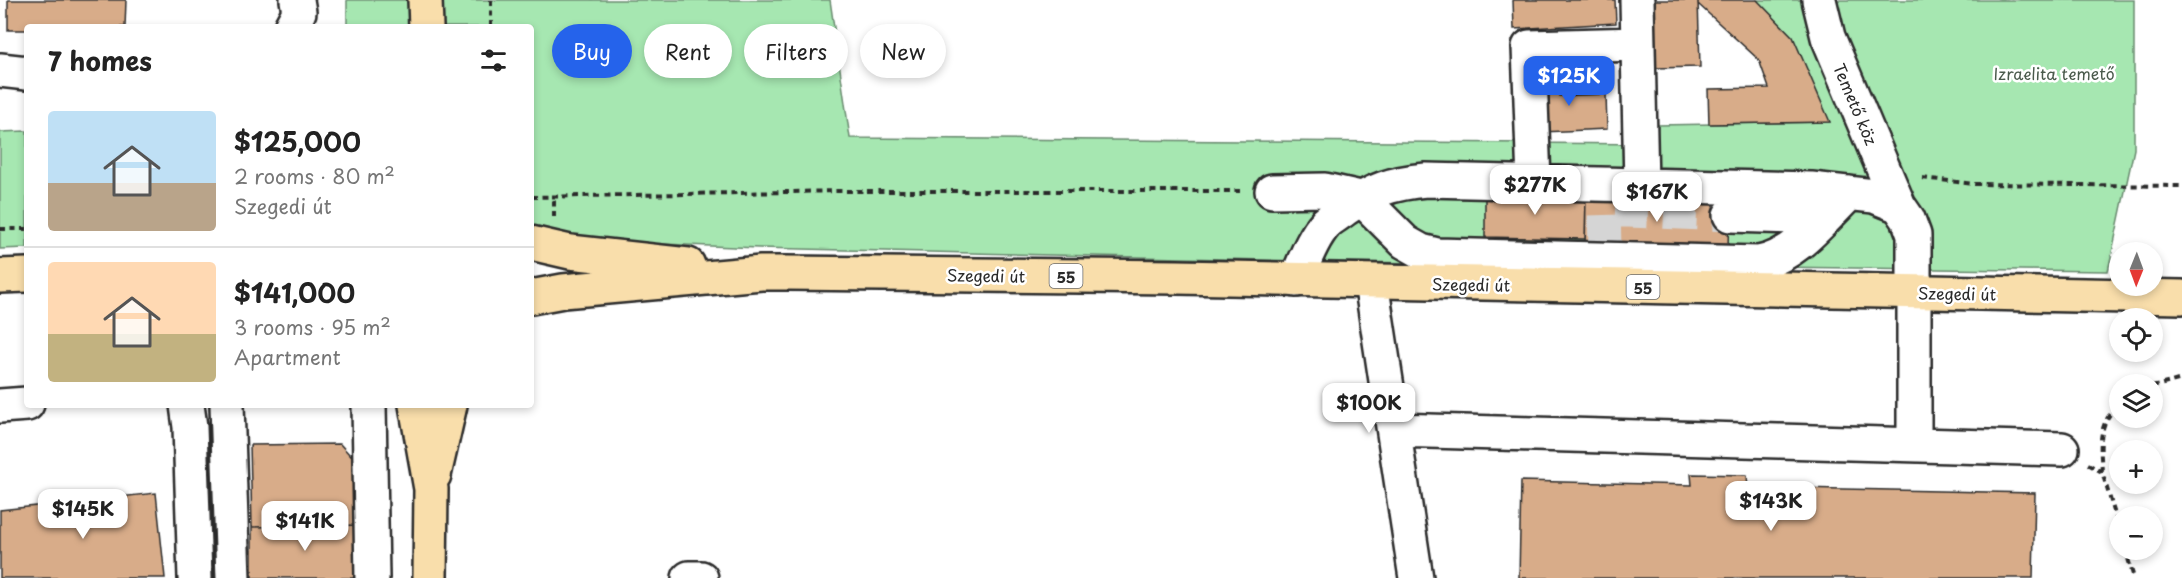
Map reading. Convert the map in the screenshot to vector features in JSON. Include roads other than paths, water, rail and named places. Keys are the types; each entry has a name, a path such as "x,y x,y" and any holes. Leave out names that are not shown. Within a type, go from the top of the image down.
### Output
{"main road":[{"path":"425,0 426,24"},
{"name":"55","path":"534,244 570,252 761,273"},
{"name":"Szegedi út","path":"761,273 1296,280 2182,297"},
{"name":"55","path":"534,296 563,291 761,273"},
{"path":"0,276 24,275"},
{"path":"416,408 430,489 430,578"},
{"path":"430,489 449,408"}],"street":[{"path":"293,24 299,12 297,0"},
{"path":"1637,0 1641,185"},
{"name":"Temető köz","path":"1819,0 1828,37 1899,206 1908,219 1914,235 1914,443"},
{"path":"1534,182 1529,47 1638,44"},
{"path":"0,70 24,73"},
{"path":"1296,280 1313,241 1327,222 1361,198 1384,187 1414,181 1811,189 1875,196 1899,206"},
{"path":"1272,191 1325,190 1361,198 1406,242 1429,253 1605,254 1759,263 1771,260 1792,249 1850,193"},
{"path":"1730,215 1824,218"},
{"path":"1371,282 1416,578"},
{"path":"0,406 24,404"},
{"path":"187,408 195,578"},
{"path":"227,408 233,578"},
{"path":"369,408 372,578"},
{"path":"1394,430 2062,449"},
{"path":"689,578 701,578"}],"tunnel":[{"path":"1605,248 1604,210 1730,215"}],"park label":[{"name":"Izraelita temető","path":"2054,73"}]}
